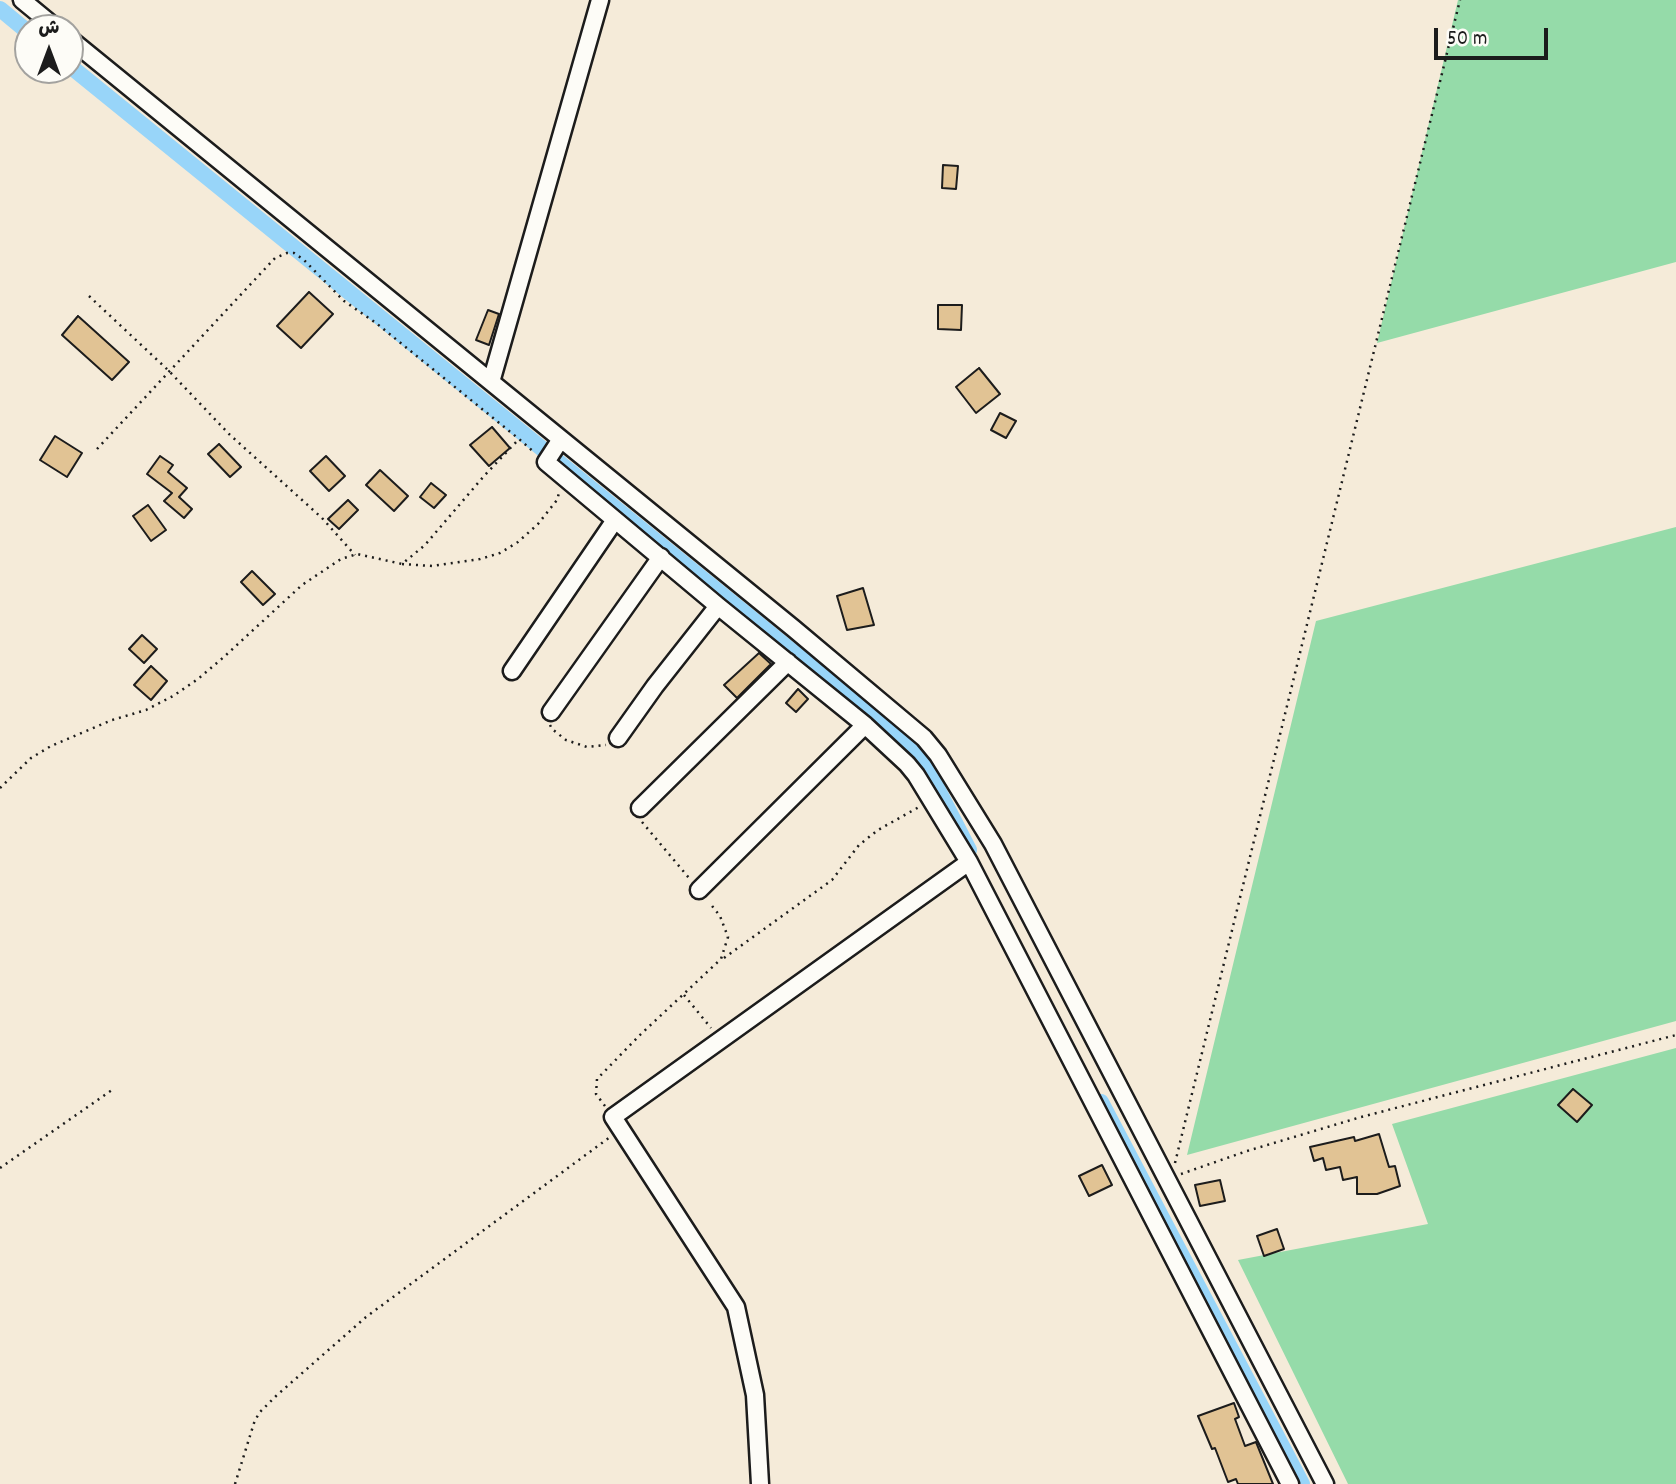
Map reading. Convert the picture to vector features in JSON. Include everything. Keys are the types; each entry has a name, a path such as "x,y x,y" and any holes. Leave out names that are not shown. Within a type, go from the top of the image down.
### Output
{"street":[{"path":"22,0 39,14"},
{"path":"491,382 600,0"},
{"path":"84,50 491,382 553,452 907,723 938,755 955,788 993,844 1325,1484"},
{"path":"553,452 563,476 865,725 907,764 933,799 969,862 1290,1484"},
{"path":"512,671 615,520"},
{"path":"551,712 661,557"},
{"path":"618,738 718,606"},
{"path":"640,808 788,663"},
{"path":"699,890 865,725"},
{"path":"933,799 955,788"},
{"path":"760,1484 755,1395 736,1307 617,1123 720,1039 969,862"}],"path":[{"path":"1166,1180 1177,1160 1184,1136 1460,0"},
{"path":"97,449 275,258 294,253 344,301 376,323 519,439 553,452"},
{"path":"89,296 169,371 229,434 322,518 355,555"},
{"path":"402,564 425,545 519,439"},
{"path":"0,788 31,758 51,746 112,720 146,710 173,696 216,664 302,585 341,559 367,555 392,564 446,565 480,559 507,550 533,530 557,500 563,476"},
{"path":"551,712 548,719 552,729 566,740 587,747 599,747 618,738"},
{"path":"235,1484 254,1423 259,1413 276,1396 366,1317 617,1123 596,1094 597,1079 640,1034 721,960 832,880 859,845 878,830 933,799"},
{"path":"640,808 638,816 642,823 720,916 729,937 721,960"},
{"path":"684,995 720,1039"},
{"path":"1166,1180 1188,1170 1348,1121 1676,1035"},
{"path":"0,1168 112,1090"}],"green space":[{"path":"1458,0 1676,0 1676,262 1377,343"},
{"path":"1676,527 1676,1021 1187,1155 1316,621"},
{"path":"1676,1048 1676,1484 1348,1484 1238,1260 1428,1224 1392,1124"}],"building":[{"path":"943,165 958,166 956,189 942,188"},
{"path":"309,292 333,314 301,348 277,326"},
{"path":"938,305 962,305 961,330 938,329"},
{"path":"488,310 499,314 489,345 476,340"},
{"path":"78,316 129,362 112,380 62,335"},
{"path":"979,368 1000,394 976,413 956,387"},
{"path":"1000,413 1016,421 1006,438 991,430"},
{"path":"492,427 510,448 489,466 470,445"},
{"path":"55,436 82,453 67,477 40,460"},
{"path":"219,444 241,467 230,477 208,454"},
{"path":"160,456 173,465 168,472 187,488 179,497 192,509 184,518 164,501 172,493 147,474"},
{"path":"326,456 345,476 329,491 310,471"},
{"path":"380,470 408,496 394,511 366,485"},
{"path":"431,483 446,495 434,508 420,497"},
{"path":"348,500 358,510 339,529 328,519"},
{"path":"148,505 166,530 151,541 133,516"},
{"path":"252,571 275,594 263,605 241,582"},
{"path":"863,588 874,625 847,630 837,596"},
{"path":"142,635 157,649 144,663 129,649"},
{"path":"759,653 771,664 737,698 724,685"},
{"path":"151,666 167,681 151,700 134,685"},
{"path":"798,689 808,699 796,712 786,703"},
{"path":"1573,1089 1592,1105 1577,1122 1558,1105"},
{"path":"1379,1134 1389,1167 1395,1166 1400,1186 1377,1194 1357,1194 1357,1177 1343,1180 1340,1167 1326,1170 1323,1158 1314,1161 1310,1147 1354,1137 1355,1141"},
{"path":"1102,1165 1112,1185 1089,1196 1079,1176"},
{"path":"1220,1180 1225,1201 1200,1206 1195,1185"},
{"path":"1277,1229 1284,1249 1264,1256 1257,1236"},
{"path":"1234,1403 1239,1417 1235,1419 1245,1446 1256,1442 1273,1484 1238,1484 1236,1479 1228,1482 1215,1448 1212,1449 1198,1416"}],"waterway":[{"path":"0,9 14,20"},
{"path":"84,77 920,755 969,850"},
{"path":"1101,1102 1302,1484"}]}
